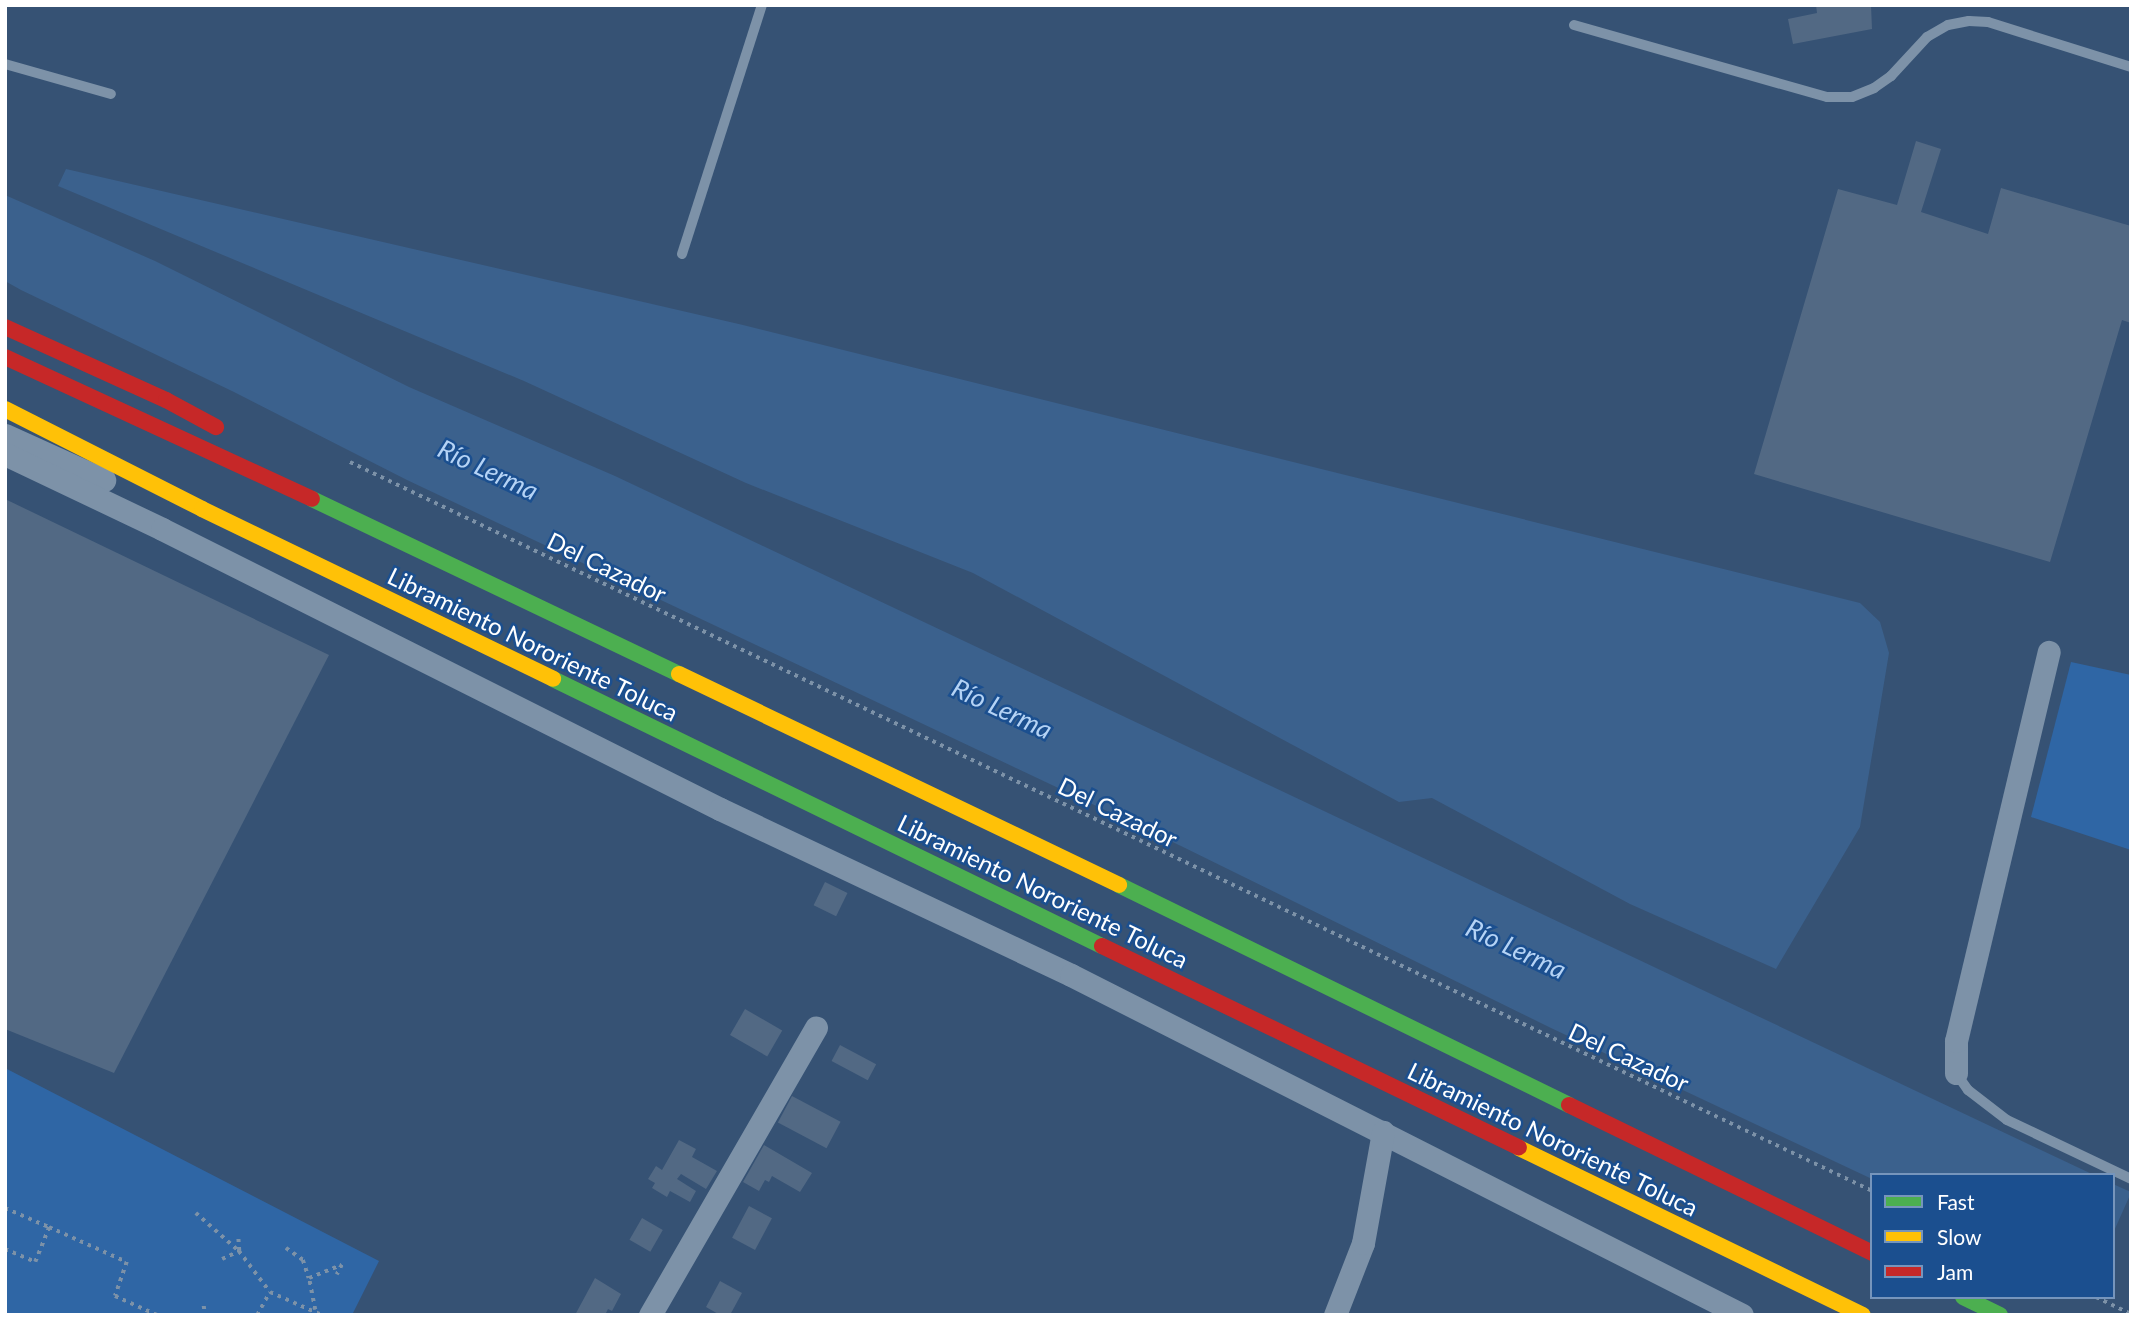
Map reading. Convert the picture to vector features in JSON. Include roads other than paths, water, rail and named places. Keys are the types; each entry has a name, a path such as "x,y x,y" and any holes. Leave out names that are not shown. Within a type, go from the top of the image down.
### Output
{"highway":[{"path":"5,327 166,400 234,437"},
{"name":"Libramiento Nororiente Toluca","path":"5,357 334,510 996,825 1870,1252"},
{"name":"Libramiento Nororiente Toluca","path":"5,409 202,509 1863,1315"},
{"path":"295,473 313,485 334,510"},
{"path":"1967,1299 2000,1315"}],"street":[{"path":"5,435 141,497 168,506 202,509"},
{"path":"5,454 162,529 720,809 1070,975 1742,1315"},
{"path":"1956,1073 1956,1041 2049,652"},
{"path":"650,1315 816,1027"},
{"path":"1335,1315 1363,1243 1383,1132"}],"lane":[{"path":"682,254 762,5"},
{"path":"1574,25 1827,97 1852,97 1874,88 1891,76 1927,37 1948,25 1969,21 1988,22 2131,67"},
{"path":"5,64 111,94"},
{"path":"1956,1073 1968,1090 2007,1120 2131,1179"}],"water":[{"path":"66,169 743,325 1860,603 1880,622 1889,653 1860,827 1776,969 1630,904 1432,798 1399,802 973,573 746,483 524,381 58,186"},
{"name":"Río Lerma","path":"5,195 155,261 409,387 615,476 2090,1173 1870,1173 1870,1178 1551,1028 1181,846 407,480 234,392 5,281"},
{"path":"2115,1185 2131,1193 2115,1229"}]}
